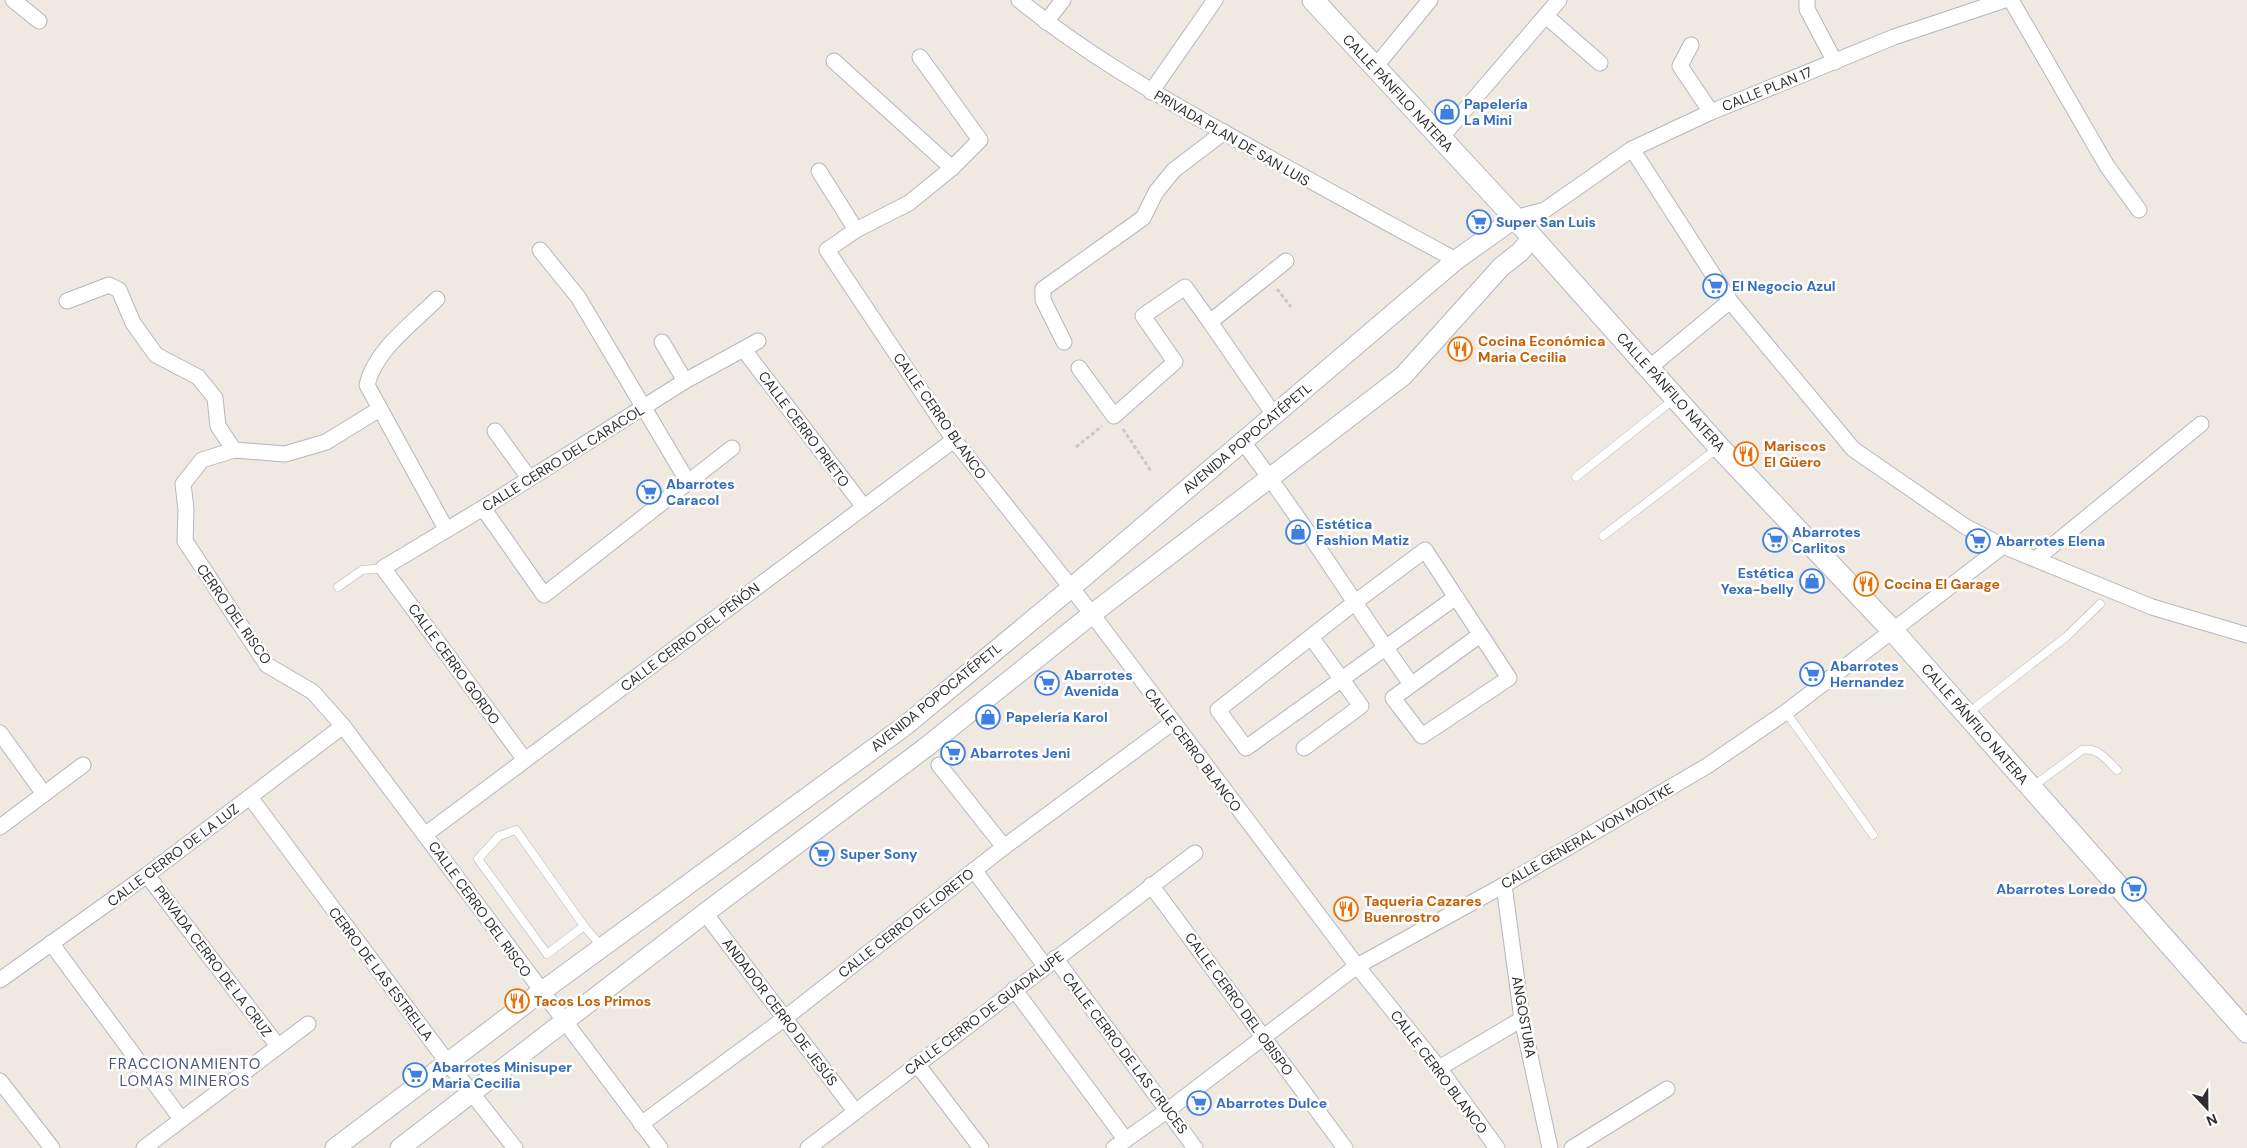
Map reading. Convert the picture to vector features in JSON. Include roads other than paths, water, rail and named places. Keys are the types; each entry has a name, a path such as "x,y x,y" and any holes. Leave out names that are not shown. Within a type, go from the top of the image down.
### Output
{"main road":[{"name":"CALLE PÁNFILO NATERA","path":"1314,0 1515,218 1719,447 1893,631 2247,1032"}],"street":[{"path":"13,0 39,21"},
{"name":"PRIVADA PLAN DE SAN LUIS","path":"1018,0 1046,22 1151,92 1224,132 1289,171 1456,260"},
{"path":"1046,22 1063,0"},
{"path":"1151,92 1215,0"},
{"path":"1375,67 1430,0"},
{"path":"1440,138 1559,0"},
{"path":"1807,0 1807,9 1835,62"},
{"name":"CALLE PLAN 17","path":"1515,218 1545,210 1632,149 1711,112 1894,37 2005,0"},
{"path":"2011,0 2107,166 2139,210"},
{"path":"1546,16 1600,62"},
{"path":"1691,45 1680,66 1711,112"},
{"path":"819,172 856,230 909,203 952,168 980,140 920,57"},
{"path":"834,61 952,168"},
{"path":"1064,342 1042,300 1043,289 1143,218 1156,192 1174,170 1224,132"},
{"path":"1632,149 1730,301 1853,449 1966,527 2003,546 2152,607 2247,635"},
{"path":"400,1148 564,1023 705,912 925,748 1092,614 1269,476 1403,376 1501,267 1520,252 1532,238 1545,210"},
{"name":"AVENIDA POPOCATÉPETL","path":"335,1148 541,992 906,725 1244,442 1456,260 1480,244 1498,228 1515,218"},
{"name":"CALLE CERRO BLANCO","path":"856,230 827,250 954,440 1092,614 1172,723 1357,966 1439,1068 1497,1148"},
{"path":"1480,244 1501,267"},
{"path":"540,250 578,297 688,482"},
{"path":"1210,322 1286,261"},
{"path":"67,301 109,285 119,290 133,323 156,355 198,376 215,398 218,426 234,450 285,454 326,442 378,410"},
{"path":"1079,368 1114,416 1175,362 1143,316 1185,286 1274,415"},
{"path":"437,299 380,356 370,371 367,385 378,410 446,529"},
{"path":"1649,368 1730,301"},
{"name":"CALLE CERRO DEL CARACOL","path":"383,568 483,508 685,381 758,341"},
{"path":"662,342 685,381"},
{"name":"CALLE CERRO PRIETO","path":"744,350 864,507"},
{"path":"2036,559 2201,424"},
{"path":"495,432 529,478"},
{"name":"CALLE CERRO DEL PEÑÓN","path":"426,834 954,440"},
{"path":"1244,442 1411,684"},
{"path":"483,508 544,595 732,448"},
{"name":"CERRO DEL RISCO","path":"234,450 202,460 182,484 186,509 185,542 267,665 291,680"},
{"name":"CALLE GENERAL VON MOLTKE","path":"1119,1144 1168,1110 1357,966 1504,885 1707,766 1786,712 2003,546"},
{"path":"1456,597 1246,748 1218,710 1425,550 1456,597 1509,678 1422,736 1393,698 1480,634"},
{"name":"CALLE CERRO GORDO","path":"383,568 524,760"},
{"path":"1304,748 1361,706 1311,637"},
{"name":"CALLE CERRO DEL RISCO","path":"291,680 313,692 343,726 426,834 564,1023 660,1148"},
{"name":"CALLE CERRO DE LORETO","path":"641,1124 785,1018 1004,847 1172,723"},
{"name":"CALLE CERRO DE LA LUZ","path":"0,980 147,875 343,726"},
{"path":"0,732 44,794"},
{"path":"0,827 84,765"},
{"path":"939,765 1004,847"},
{"name":"CERRO DE LAS ESTRELLA","path":"250,797 448,1063 516,1148"},
{"path":"791,808 810,834"},
{"name":"CALLE CERRO DE GUADALUPE","path":"816,1146 855,1111 1194,853"},
{"name":"CALLE CERRO DE LAS CRUCES","path":"974,870 1168,1110 1195,1148"},
{"name":"PRIVADA CERRO DE LA CRUZ","path":"147,875 278,1046"},
{"name":"CALLE CERRO DEL OBISPO","path":"1151,885 1345,1148"},
{"name":"ANGOSTURA","path":"1504,885 1522,1019 1550,1148"},
{"name":"ANDADOR CERRO DE JESÚS","path":"705,912 855,1111"},
{"path":"51,943 181,1119"},
{"path":"1014,990 1119,1144"},
{"path":"1439,1068 1522,1019"},
{"name":"PRIVADA CERRO DE LA CRUZ","path":"144,1148 308,1024"},
{"path":"917,1064 981,1148"},
{"path":"0,1081 52,1148"},
{"path":"1572,1148 1667,1089"}],"lane":[{"path":"1576,477 1676,398"},
{"path":"1603,536 1719,447"},
{"path":"338,588 362,570 383,568"},
{"path":"1966,715 2066,637 2100,604"},
{"path":"1786,712 1873,835"},
{"path":"2031,788 2082,750 2091,748 2100,753 2117,770"},
{"path":"584,926 547,954 478,859 499,836 516,830 584,926 602,947"}],"place":[{"name":"Papelería La Mini","path":"1447,112"},
{"name":"Super San Luis","path":"1479,222"},
{"name":"El Negocio Azul","path":"1715,286"},
{"name":"Cocina Económica Maria Cecilia","path":"1460,349"},
{"name":"Mariscos El Güero","path":"1746,454"},
{"name":"Abarrotes Caracol","path":"649,492"},
{"name":"Estética Fashion Matiz","path":"1298,532"},
{"name":"Abarrotes Carlitos","path":"1775,540"},
{"name":"Abarrotes Elena","path":"1978,541"},
{"name":"Estética Yexa-belly","path":"1812,581"},
{"name":"Cocina El Garage","path":"1866,584"},
{"name":"Abarrotes Hernandez","path":"1812,674"},
{"name":"Abarrotes Avenida","path":"1047,683"},
{"name":"Papelería Karol","path":"988,717"},
{"name":"Abarrotes Jeni","path":"953,753"},
{"name":"Super Sony","path":"822,854"},
{"name":"Abarrotes Loredo","path":"2134,889"},
{"name":"Taqueria Cazares Buenrostro","path":"1346,909"},
{"name":"Tacos Los Primos","path":"517,1001"},
{"name":"Abarrotes Minisuper Maria Cecilia","path":"415,1075"},
{"name":"Abarrotes Dulce","path":"1199,1103"}],"district":[{"name":"FRACCIONAMIENTO LOMAS MINEROS","path":"185,1072"}]}
